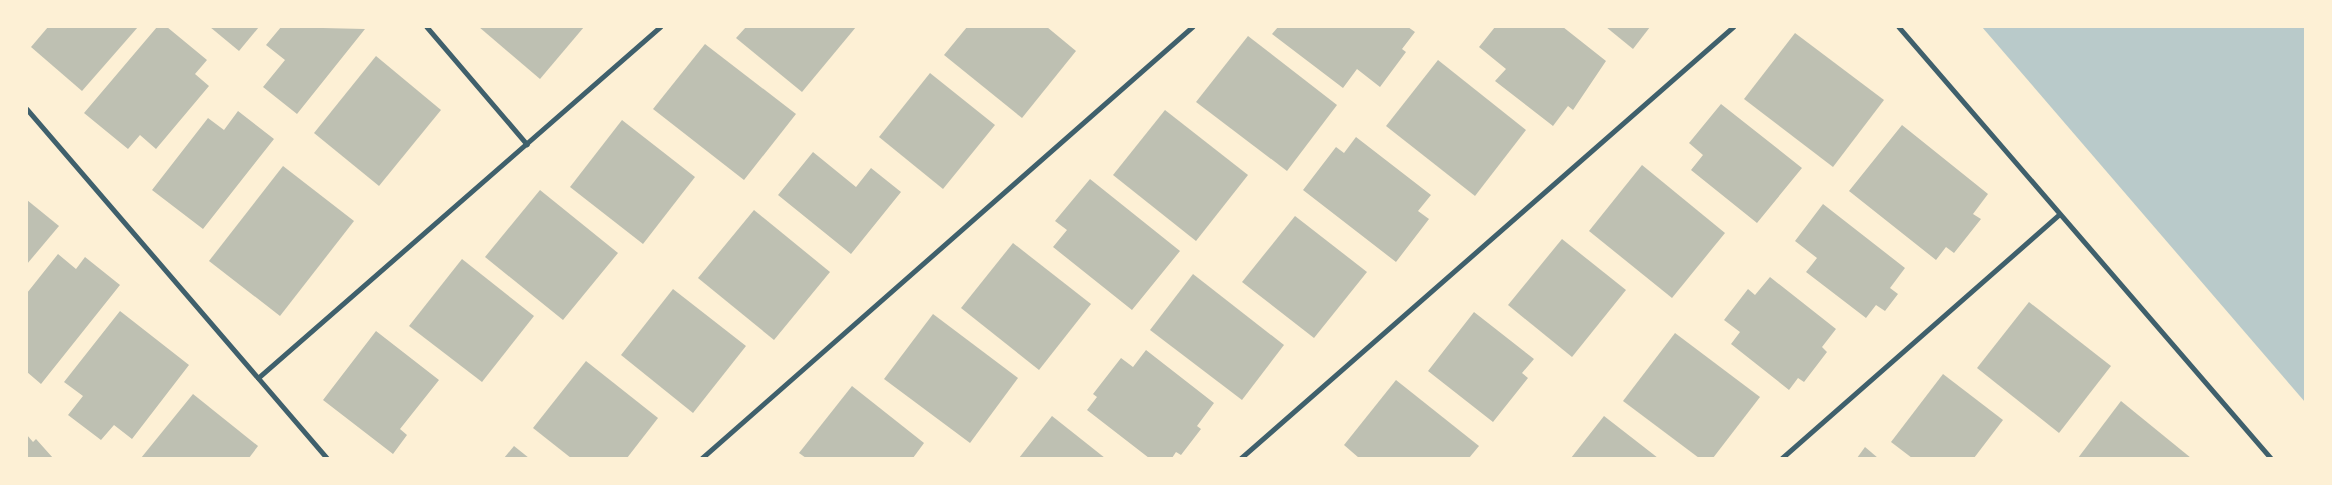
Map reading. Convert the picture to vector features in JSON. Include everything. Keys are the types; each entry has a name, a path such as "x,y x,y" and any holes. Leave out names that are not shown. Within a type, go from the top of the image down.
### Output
{"lane":[{"path":"427,27 527,144"},
{"path":"258,378 660,27"},
{"path":"702,458 1192,27"},
{"path":"1241,458 1733,27"},
{"path":"1899,27 2271,458"},
{"path":"27,109 327,458"},
{"path":"1782,458 2059,215"}],"shaded area":[{"path":"1982,27 2305,27 2305,402"}],"building":[{"path":"48,27 138,27 82,91 31,47"},
{"path":"157,27 167,27 207,60 195,74 209,86 156,149 140,135 128,149 84,113"},
{"path":"210,27 259,27 239,51"},
{"path":"281,27 365,29 297,114 263,87 285,60 266,45"},
{"path":"479,27 584,27 540,79"},
{"path":"746,27 856,27 802,92 736,38"},
{"path":"967,27 1047,27 1076,51 1022,118 944,55"},
{"path":"1278,27 1408,27 1415,32 1402,49 1406,52 1380,87 1357,69 1343,88 1272,34"},
{"path":"1495,27 1563,27 1606,61 1573,110 1568,106 1553,126 1495,81 1506,69 1479,47"},
{"path":"1606,27 1650,27 1633,49"},
{"path":"1795,33 1884,100 1833,167 1744,99"},
{"path":"1248,36 1337,105 1287,171 1196,102"},
{"path":"705,44 796,114 744,180 653,109"},
{"path":"376,56 441,110 379,186 314,133"},
{"path":"1438,60 1526,130 1475,196 1386,126"},
{"path":"930,73 995,125 943,189 879,137"},
{"path":"1721,104 1802,168 1757,223 1691,170 1703,155 1689,143"},
{"path":"1165,110 1248,175 1196,241 1113,175"},
{"path":"238,111 274,139 203,229 152,190 208,118 224,130"},
{"path":"622,120 695,177 643,244 570,187"},
{"path":"1902,125 1988,194 1973,214 1981,219 1954,253 1946,247 1936,260 1849,191"},
{"path":"1356,137 1431,195 1418,211 1429,219 1396,262 1303,190 1336,147 1344,153"},
{"path":"813,152 856,187 871,168 901,192 851,254 778,195"},
{"path":"1642,165 1725,233 1672,298 1589,231"},
{"path":"283,166 354,221 280,316 209,261"},
{"path":"1090,179 1180,251 1132,310 1053,247 1067,230 1055,221"},
{"path":"540,190 618,253 563,320 485,257"},
{"path":"27,200 59,226 27,264"},
{"path":"1823,204 1905,268 1890,288 1898,294 1885,311 1876,305 1866,318 1806,272 1817,258 1795,241"},
{"path":"754,210 830,272 774,340 698,278"},
{"path":"1295,216 1367,272 1314,338 1242,282"},
{"path":"1562,239 1626,290 1572,357 1508,305"},
{"path":"1013,243 1091,304 1039,370 961,308"},
{"path":"58,254 76,269 85,257 120,285 41,384 27,372 27,293"},
{"path":"462,259 534,316 482,382 409,326"},
{"path":"1193,274 1284,345 1242,400 1150,330"},
{"path":"1770,277 1836,329 1822,347 1827,352 1804,382 1798,378 1789,390 1731,344 1740,332 1724,320 1748,289 1755,295"},
{"path":"673,289 746,346 693,413 621,355"},
{"path":"2029,302 2111,366 2059,433 1977,368"},
{"path":"120,311 189,365 132,439 114,425 101,440 68,415 83,396 64,382"},
{"path":"1474,312 1534,359 1522,373 1528,378 1493,422 1428,371"},
{"path":"933,314 1018,378 970,443 884,379"},
{"path":"376,331 439,380 400,429 407,435 393,454 323,400"},
{"path":"1675,333 1760,397 1713,458 1699,458 1623,401"},
{"path":"1146,350 1214,403 1197,426 1201,429 1181,455 1176,452 1172,458 1149,458 1087,410 1097,397 1093,394 1121,358 1133,367"},
{"path":"586,361 658,418 627,458 571,458 533,428"},
{"path":"1943,374 2003,420 1974,458 1912,458 1891,442"},
{"path":"1396,380 1479,446 1469,458 1359,458 1344,445"},
{"path":"852,386 924,443 913,458 806,458 799,453"},
{"path":"193,394 258,446 249,458 141,458"},
{"path":"2121,401 2191,458 2078,458"},
{"path":"1052,416 1105,458 1019,458"},
{"path":"1604,416 1658,458 1571,458"},
{"path":"27,435 33,442 36,439 53,458 27,458"},
{"path":"514,446 529,458 504,458"},
{"path":"1865,447 1878,458 1857,458"}]}
